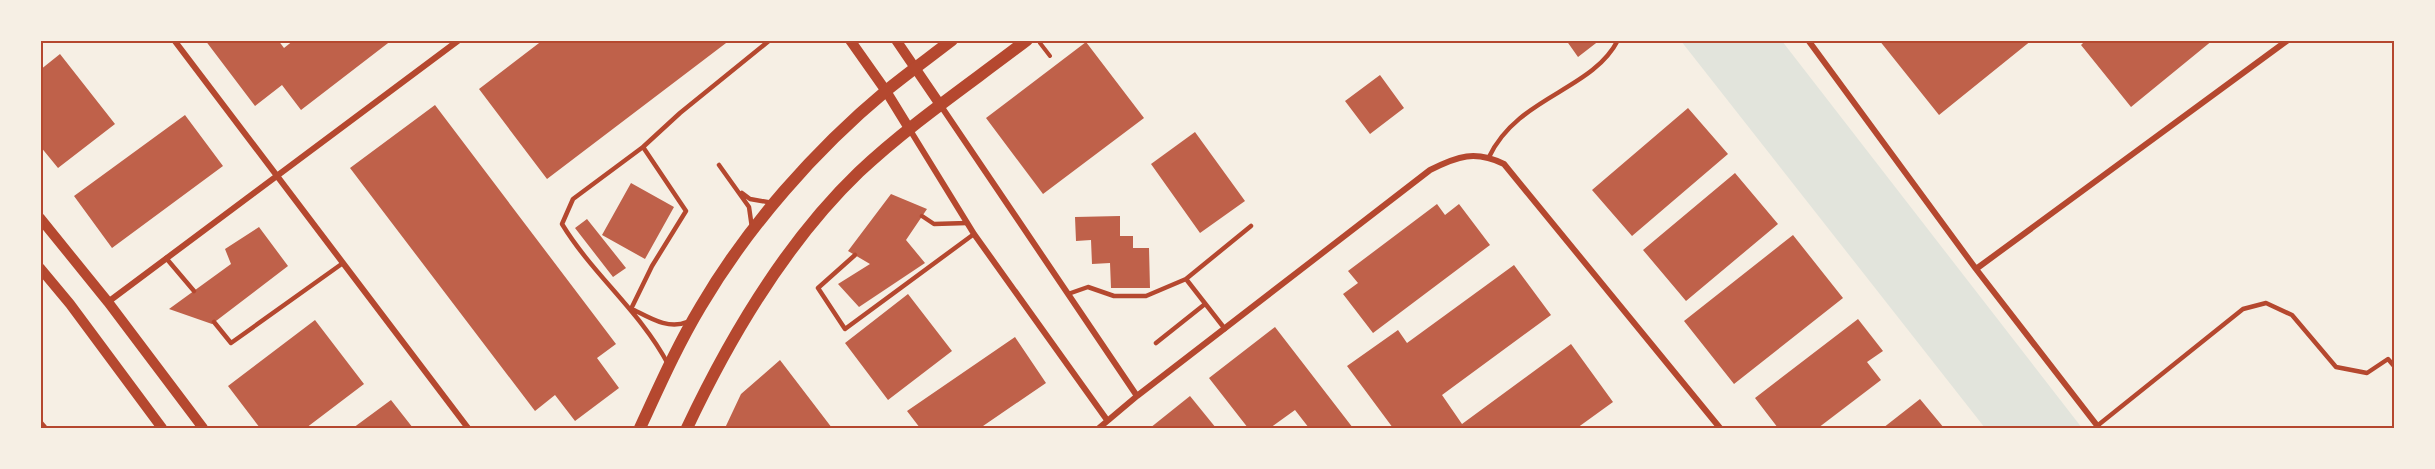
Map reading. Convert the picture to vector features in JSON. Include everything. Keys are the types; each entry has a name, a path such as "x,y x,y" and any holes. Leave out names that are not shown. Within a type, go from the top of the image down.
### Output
{"main road":[{"path":"640,429 668,364 693,319 729,263 776,203 817,156 886,91 952,40"},
{"path":"687,429 755,303 779,265 818,218 859,172 1028,40"}],"street":[{"path":"174,40 468,429"},
{"path":"108,302 459,40"},
{"path":"850,40 886,91 974,234 1107,420"},
{"path":"896,40 1137,396"},
{"path":"1808,40 1976,269 2098,427"},
{"path":"1976,269 2288,40"},
{"path":"1099,429 1137,396 1430,170 1452,159 1473,155 1489,157 1504,164 1720,429"},
{"path":"40,218 108,302 203,429"},
{"path":"40,267 162,429"}],"lane":[{"path":"668,364 658,344 631,309 574,245 562,224 573,199 643,147 680,112 770,40"},
{"path":"1489,157 1497,140 1508,128 1532,107 1585,76 1613,50 1618,40"},
{"path":"631,309 652,266 686,211 643,147"},
{"path":"719,165 749,207 753,232"},
{"path":"737,189 750,198 776,203"},
{"path":"922,216 934,224 967,223"},
{"path":"1068,294 1088,287 1114,296 1146,296 1186,279 1251,226"},
{"path":"855,255 819,288 845,328 974,234"},
{"path":"166,258 194,291"},
{"path":"214,322 231,343 343,263"},
{"path":"1186,279 1225,329"},
{"path":"2098,427 2243,309 2266,303 2292,315 2336,367 2367,373 2388,359 2394,366"},
{"path":"1156,343 1205,304"},
{"path":"631,309 658,322 678,326 693,319"}],"path":[{"path":"1038,40 1050,56"},
{"path":"40,421 46,429"}],"shaded area":[{"path":"1681,41 1782,41 2082,428 1985,428"}],"building":[{"path":"205,40 278,40 284,48 294,40 392,40 301,110 282,85 255,106"},
{"path":"543,40 730,40 547,179 479,89"},
{"path":"1566,40 1600,40 1578,57"},
{"path":"1879,40 2032,40 1939,115"},
{"path":"2086,40 2213,40 2131,107 2081,45"},
{"path":"1086,42 1144,118 1043,194 986,118"},
{"path":"60,54 115,124 58,168 40,146 40,70"},
{"path":"1380,75 1404,108 1370,134 1345,101"},
{"path":"435,105 616,344 597,358 619,388 575,421 555,395 535,411 350,168"},
{"path":"1688,108 1728,154 1632,236 1592,190"},
{"path":"185,115 223,166 112,248 74,196"},
{"path":"1195,132 1245,201 1200,233 1151,164"},
{"path":"1735,173 1778,224 1686,301 1643,250"},
{"path":"631,183 674,207 645,259 602,235"},
{"path":"891,194 927,209 906,240 925,263 859,307 838,284 870,264 848,251"},
{"path":"1437,204 1445,215 1459,204 1490,245 1373,333 1343,294 1358,283 1348,271"},
{"path":"1120,216 1120,236 1133,236 1133,248 1149,248 1150,288 1111,288 1110,263 1092,264 1091,240 1076,241 1075,217"},
{"path":"587,219 626,268 613,277 575,228"},
{"path":"259,227 288,266 212,324 169,309 231,264 225,249"},
{"path":"1793,235 1843,298 1734,384 1684,321"},
{"path":"1514,265 1551,315 1442,395 1462,424 1571,344 1613,402 1577,428 1393,428 1347,366 1398,330 1407,343"},
{"path":"908,294 952,351 888,400 845,343"},
{"path":"1858,319 1883,351 1867,362 1881,380 1818,428 1778,428 1755,398"},
{"path":"315,320 364,384 306,428 260,428 228,386"},
{"path":"1275,327 1353,428 1309,428 1295,410 1270,428 1248,428 1209,378"},
{"path":"1015,337 1046,383 983,426 985,428 920,428 907,411"},
{"path":"780,360 832,428 725,428 741,394"},
{"path":"1190,396 1216,428 1150,428"},
{"path":"1920,399 1944,428 1883,428"},
{"path":"391,400 413,428 353,428"}]}
